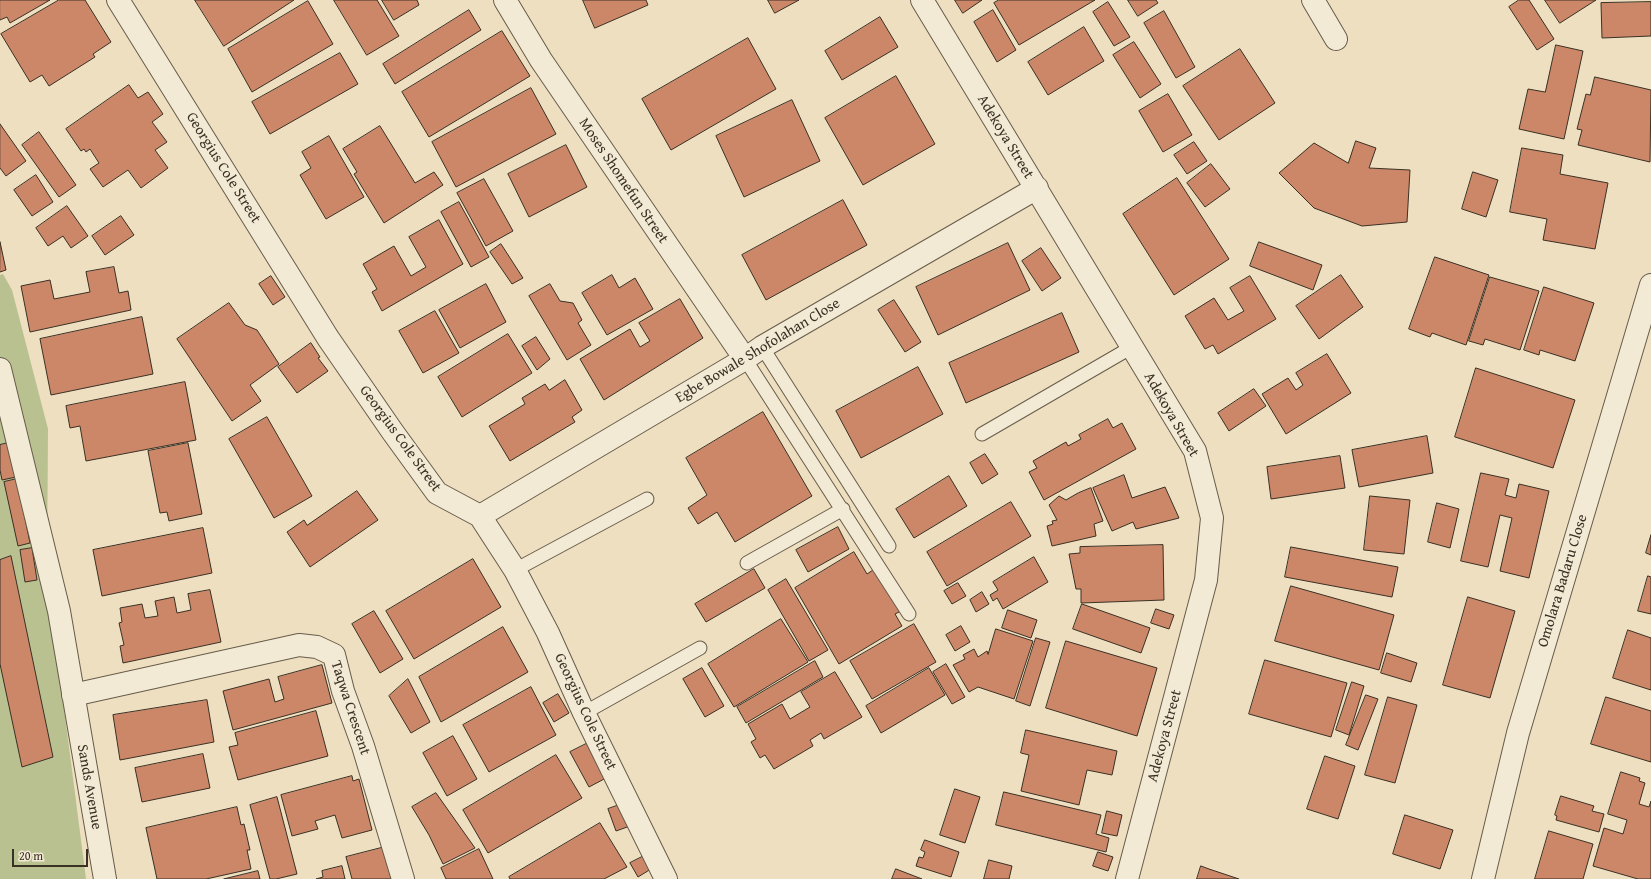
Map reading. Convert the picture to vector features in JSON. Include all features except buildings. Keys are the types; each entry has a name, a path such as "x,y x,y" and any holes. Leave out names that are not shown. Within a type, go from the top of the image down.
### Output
{"street":[{"name":"Georgius Cole Street","path":"118,0 328,338 392,431 436,493 480,516 515,570 548,633 584,713 666,879"},
{"name":"Moses Shomefun Street","path":"505,0 541,60 754,353"},
{"name":"Adekoya Street","path":"922,0 1195,451 1212,518 1206,580 1127,879"},
{"path":"1313,0 1336,39"},
{"name":"Egbe Bowale Shofolahan Close","path":"480,516 754,353 1037,188"},
{"name":"Omolara Badaru Close","path":"1483,879 1518,733 1651,285"},
{"name":"Sands Avenue","path":"0,369 59,611 105,879"},
{"name":"Taqwa Crescent","path":"73,695 299,645 318,647 334,655 343,691 363,746 402,879"}],"lane":[{"path":"982,434 1132,347"},
{"path":"754,353 843,509 909,614"},
{"path":"754,353 889,546"},
{"path":"515,570 647,499"},
{"path":"747,563 843,509"},
{"path":"584,713 700,648"}],"green space":[{"path":"3,274 12,290 48,429 47,576 86,879 0,879 0,275"}]}
